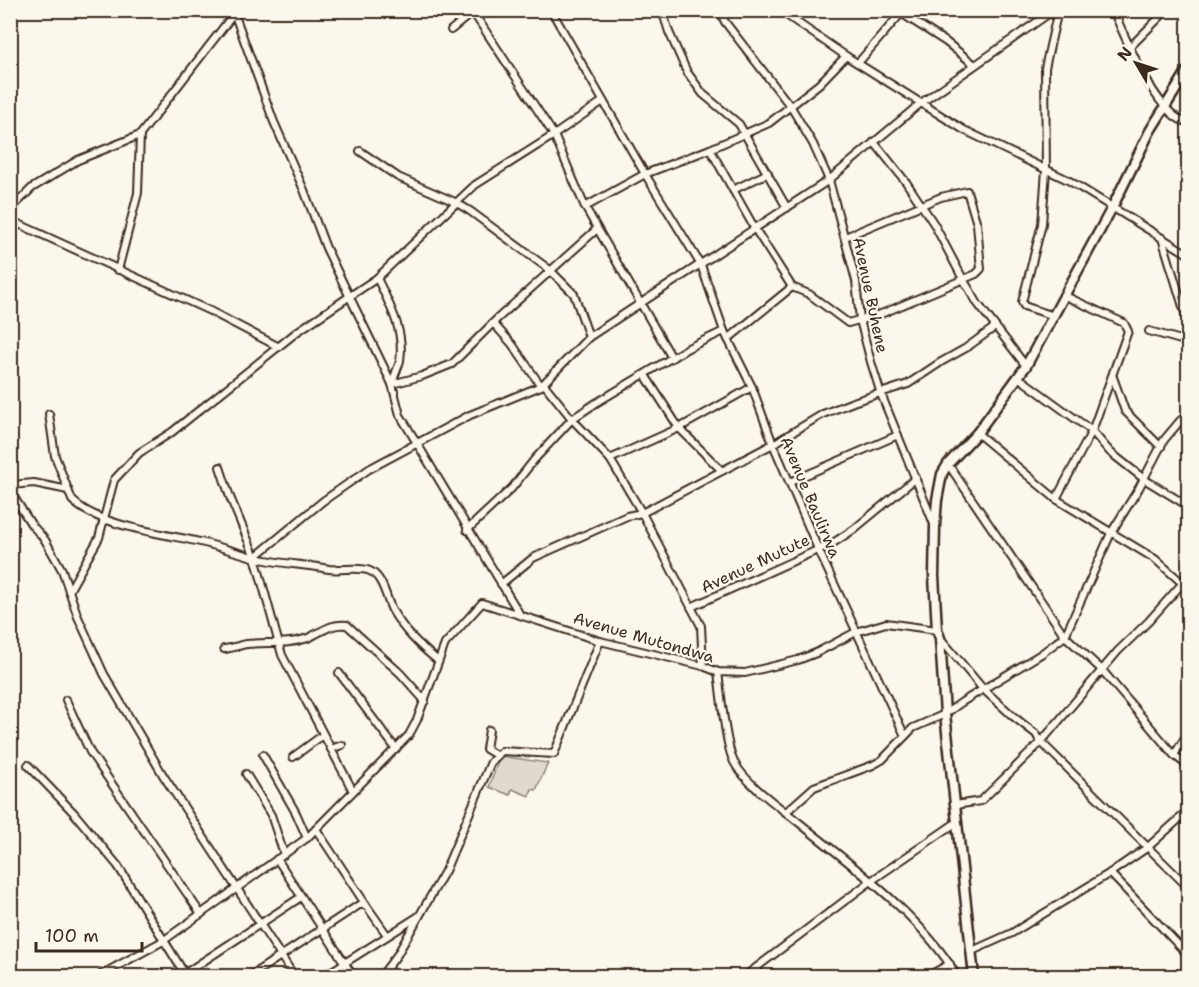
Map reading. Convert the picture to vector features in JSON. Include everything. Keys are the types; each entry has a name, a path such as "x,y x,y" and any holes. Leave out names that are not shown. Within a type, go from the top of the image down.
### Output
{"main road":[{"path":"974,976 945,714 934,576 935,525 939,486 948,464 977,434 1026,366 1113,206 1164,106 1188,70"}],"street":[{"path":"10,17 16,10"},
{"name":"Avenue Baulirwa","path":"551,10 645,174 701,264 724,331 752,387 773,444 818,549 905,736"},
{"path":"662,10 687,72 703,94 739,124 787,208"},
{"name":"Avenue Buhene","path":"720,10 725,22 791,106 813,144 829,180 856,281 860,320 881,394 935,525"},
{"path":"779,10 846,56 974,135 1113,206 1188,254"},
{"path":"1038,10 1046,17"},
{"path":"255,557 323,501 369,469 470,415 543,385 589,337 829,180 921,103 1056,10"},
{"path":"1052,315 1024,306 1022,302 1042,224 1046,170 1045,68 1056,10"},
{"path":"1113,10 1148,81 1164,106 1175,118 1188,122"},
{"path":"1130,47 1167,10"},
{"path":"10,210 32,188 78,160 140,135 235,11"},
{"path":"235,11 274,122 326,248 392,384 400,415 519,614"},
{"path":"451,30 473,11 554,135 585,207 672,358"},
{"path":"858,63 902,12 975,65"},
{"path":"585,207 645,174 769,123 819,84 846,56"},
{"path":"69,591 99,538 113,482 137,455 179,426 298,331 376,278 419,240 475,184 554,135 603,101"},
{"path":"118,270 138,194 140,135"},
{"path":"874,142 906,182 934,224 963,279 995,327 1026,366"},
{"path":"710,149 755,229 792,287 809,294 848,323 917,300 976,274 981,269 977,224 967,191 941,197 845,237"},
{"path":"360,151 398,177 455,202 550,270 574,294 589,337"},
{"path":"734,190 768,173"},
{"path":"10,220 210,310 279,347"},
{"path":"392,384 422,376 452,364 493,322 597,229"},
{"path":"1161,238 1188,323"},
{"path":"376,278 398,323 400,334 400,360 392,384"},
{"path":"728,339 792,287"},
{"path":"1056,499 1092,431 1128,331 1124,323 1063,295"},
{"path":"493,322 572,419 610,459 642,513 701,626 703,666"},
{"path":"501,584 533,558 627,516 642,513 773,444 823,414 908,384 995,327"},
{"path":"467,530 512,488 572,419 713,334 724,331"},
{"path":"1149,331 1188,342"},
{"path":"645,375 679,428 722,471"},
{"path":"1018,377 1092,431 1110,452 1188,507"},
{"path":"1113,377 1125,411 1161,447"},
{"path":"610,459 679,428 752,387"},
{"path":"49,414 55,456 74,503 104,518 255,557 338,570 371,572 378,577 402,626 438,660 414,728 307,838 163,941 99,976"},
{"path":"786,812 814,788 864,770 882,760 905,736 921,724 945,714 1041,654 1065,636 1111,533 1161,447 1180,421 1188,415"},
{"path":"977,434 1056,499 1155,559 1186,586"},
{"path":"790,482 898,435"},
{"path":"948,464 1065,636 1102,670 1173,755 1188,766"},
{"path":"220,467 255,557 278,642 288,668 314,712 323,735 354,791"},
{"name":"Avenue Mutute","path":"691,607 818,549 853,530 916,478"},
{"path":"10,485 34,483 68,490"},
{"path":"10,491 31,524 45,540 62,570 78,617 105,674 163,775 294,976"},
{"path":"955,806 981,801 1041,742 1118,651 1186,586 1188,577"},
{"name":"Avenue Mutondwa","path":"438,660 445,644 482,603 600,641 703,666 718,672 744,673 798,660 856,632 886,623 939,634"},
{"path":"224,649 246,644 292,642 309,637 328,626 347,625 400,673 425,701"},
{"path":"939,634 983,689 1036,734 1041,742 1188,887"},
{"path":"381,976 397,955 445,871 490,762 502,750 554,754 600,641"},
{"path":"718,672 730,754 739,770 766,796 871,881 917,925 950,964 957,976"},
{"path":"339,673 396,749"},
{"path":"66,700 90,752 103,773 201,914"},
{"path":"489,730 486,749 496,755"},
{"path":"1173,755 1188,733"},
{"path":"293,757 323,735"},
{"path":"331,749 342,745"},
{"path":"263,755 296,813 307,838"},
{"path":"28,765 74,813 118,866 184,976 301,897"},
{"path":"246,774 271,815 284,854"},
{"path":"972,951 1012,933 1110,873 1148,847 1188,811"},
{"path":"745,976 871,881 957,822"},
{"path":"316,829 387,935"},
{"path":"277,859 353,976"},
{"path":"1110,873 1188,955"},
{"path":"250,976 359,905 366,905"},
{"path":"324,976 419,916"},
{"path":"928,976 950,964"},
{"path":"755,969 761,976"}],"shaded area":[{"path":"500,756 548,763 536,790 532,789 529,796 512,789 510,795 489,787"}]}
